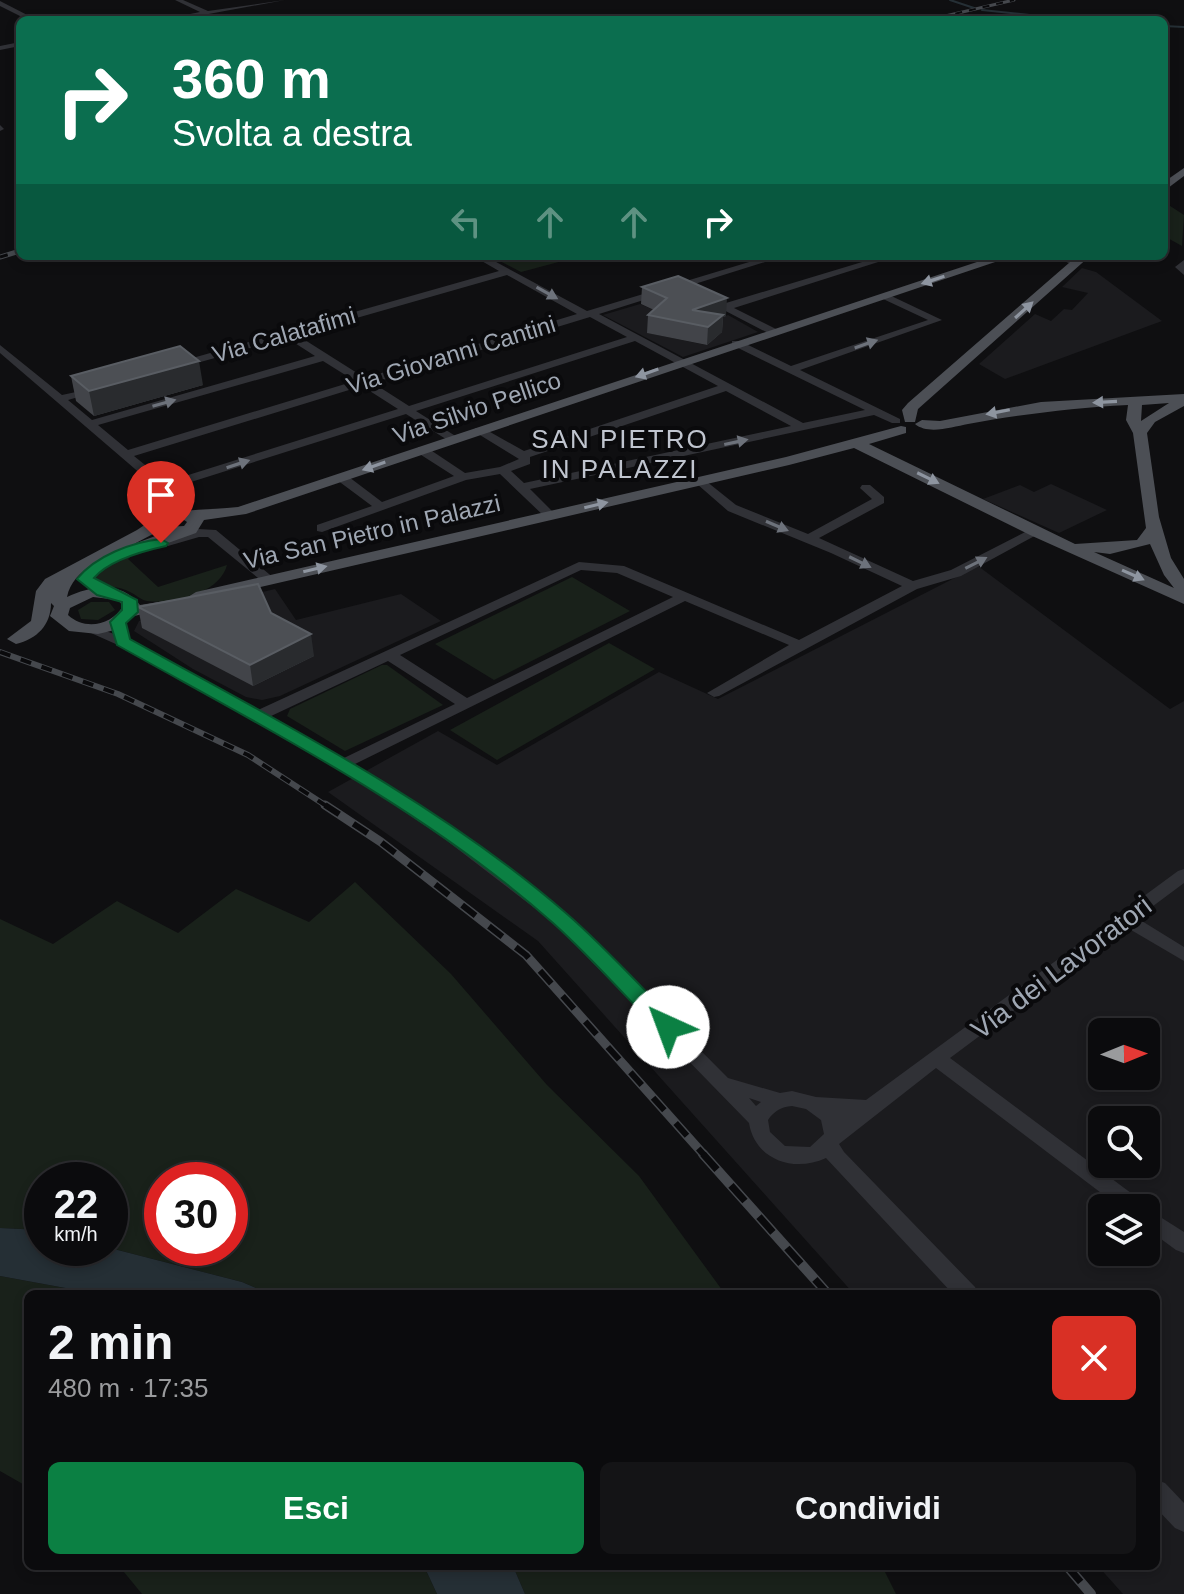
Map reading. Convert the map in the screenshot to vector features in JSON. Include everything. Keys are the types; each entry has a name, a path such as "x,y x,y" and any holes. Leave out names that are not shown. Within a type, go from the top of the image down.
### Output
{"main road":[{"path":"1168,185 1184,171"},
{"name":"Via Silvio Pellico","path":"154,524 170,514 191,516 240,511 736,343 995,260"},
{"path":"907,424 909,410 913,406 1080,260"},
{"path":"1140,433 1150,419 1184,400"},
{"name":"Via San Pietro in Palazzi","path":"8,641 82,628 268,579 858,444 907,424 948,423 1018,408 1184,400"},
{"path":"1138,401 1150,419"},
{"path":"1138,401 1133,420 1140,433 1163,564 1184,589"},
{"path":"858,444 1036,532 1184,599"},
{"path":"124,617 129,600 103,591 85,579 89,572 194,526 191,516"},
{"path":"8,641 39,626 46,586 83,563 130,543 154,524 158,532 177,534"},
{"path":"1036,532 1068,543 1110,549 1142,544 1155,527"},
{"path":"63,605 57,595 61,583 83,563"},
{"path":"82,628 61,621 59,616 63,605 80,595 103,591"}],"street":[{"path":"178,0 208,12"},
{"path":"186,16 282,0"},
{"path":"0,3 25,16"},
{"path":"486,260 802,427"},
{"name":"Via Giovanni Cantini","path":"124,455 766,260"},
{"path":"724,308 879,260"},
{"path":"1184,263 1180,267 1184,272"},
{"name":"Via Calatafimi","path":"160,370 508,272"},
{"path":"680,287 774,332"},
{"path":"792,369 937,320 885,296"},
{"path":"288,334 453,439"},
{"path":"164,487 635,338"},
{"path":"736,343 871,412 907,424"},
{"path":"0,348 147,476 164,487 191,516"},
{"path":"89,424 324,357"},
{"path":"59,399 108,385"},
{"path":"479,430 523,455 726,387"},
{"path":"523,487 871,412"},
{"path":"422,450 463,477"},
{"path":"322,528 463,477 524,464 523,455"},
{"path":"503,470 550,515"},
{"path":"147,476 158,513 154,524"},
{"path":"341,477 381,507"},
{"path":"701,481 732,508 912,586"},
{"path":"808,539 880,500 866,488"},
{"path":"147,545 208,532 268,579"},
{"path":"714,693 912,586 956,573 1036,532"},
{"path":"256,717 579,566 619,569 800,645"},
{"path":"344,764 683,597"},
{"path":"123,642 124,617"},
{"path":"82,628 123,642 344,764 448,833 560,919 724,1082 758,1120 762,1139 770,1147 780,1153 805,1157 850,1173"},
{"path":"388,654 466,704"},
{"name":"Via dei Lavoratori","path":"831,1140 1184,875"},
{"path":"1126,919 1184,955"},
{"path":"939,1060 1117,1194"},
{"path":"724,1082 780,1100 848,1108 876,1107"},
{"path":"758,1120 762,1111 780,1100"},
{"path":"814,1103 830,1117 831,1140 850,1173 963,1290"},
{"path":"805,1157 831,1140"},
{"path":"1160,1226 1184,1244"},
{"path":"1160,1495 1184,1520"}],"shaded area":[{"path":"1168,205 1184,215 1182,246 1168,238"},
{"path":"498,260 566,260 521,272"},
{"path":"1082,268 1096,272 1162,321 1005,379 979,364 1035,314 1051,321 1064,309 1072,310 1088,293 1062,287"},
{"path":"640,304 659,312 648,333 706,345 721,333 708,322 728,315 758,332 683,357 603,315"},
{"path":"1051,484 1107,510 1059,533 983,499 1020,485 1034,492"},
{"path":"135,553 128,559 158,587 227,565 223,575 205,590 169,601 147,601 126,590 94,582 95,570"},
{"path":"978,566 1170,709 1184,701 1184,1594 1123,1594 1102,1570 1160,1570 1160,1290 850,1290 538,941 328,792 438,731 497,765 659,672 718,699"},
{"path":"572,577 630,611 494,680 435,644"},
{"path":"275,589 296,620 401,594 441,621 280,696 262,700 246,697 193,669 134,631 139,621"},
{"path":"91,602 109,602 115,610 98,620 81,619 78,610"},
{"path":"609,643 655,669 497,760 450,730"},
{"path":"387,665 443,705 345,751 287,716 290,709"},
{"path":"355,882 451,974 547,1085 639,1176 722,1290 261,1290 180,1266 248,1266 248,1162 144,1162 144,1257 128,1253 128,1162 24,1162 24,1229 0,1228 0,919 53,944 117,901 178,933 236,889 309,922"},
{"path":"0,1228 24,1229 24,1266 128,1266 128,1253 144,1257 144,1266 180,1266 261,1290 76,1290 0,1276"},
{"path":"0,1276 76,1290 24,1290 24,1485 0,1471"},
{"path":"122,1570 426,1570 437,1594 142,1594"},
{"path":"426,1570 515,1570 525,1594 437,1594"},
{"path":"515,1570 884,1570 896,1594 525,1594"}],"building":[{"path":"678,276 727,298 692,310 723,315 708,327 648,315 667,298 642,287"},
{"path":"180,346 199,361 89,391 71,376"},
{"path":"258,584 271,613 311,634 250,665 138,607"}],"waterway":[{"path":"950,0 974,8"},
{"path":"982,10 1038,16"},
{"path":"1168,26 1184,27"}],"railway":[{"path":"945,16 1014,0"},
{"path":"0,257 16,252"},
{"path":"0,652 118,694 248,755 328,807"},
{"path":"325,805 381,842 526,955 705,1156"},
{"path":"703,1154 824,1290"},
{"path":"1070,1570 1091,1594"}],"district":[{"name":"SAN PIETRO IN PALAZZI","path":"620,454"}],"route":[{"path":"161,543 147,545 95,567 85,579 91,586 123,595 129,600 132,605 130,612 118,622 123,642 344,764 448,833 560,919 668,1027"}]}
